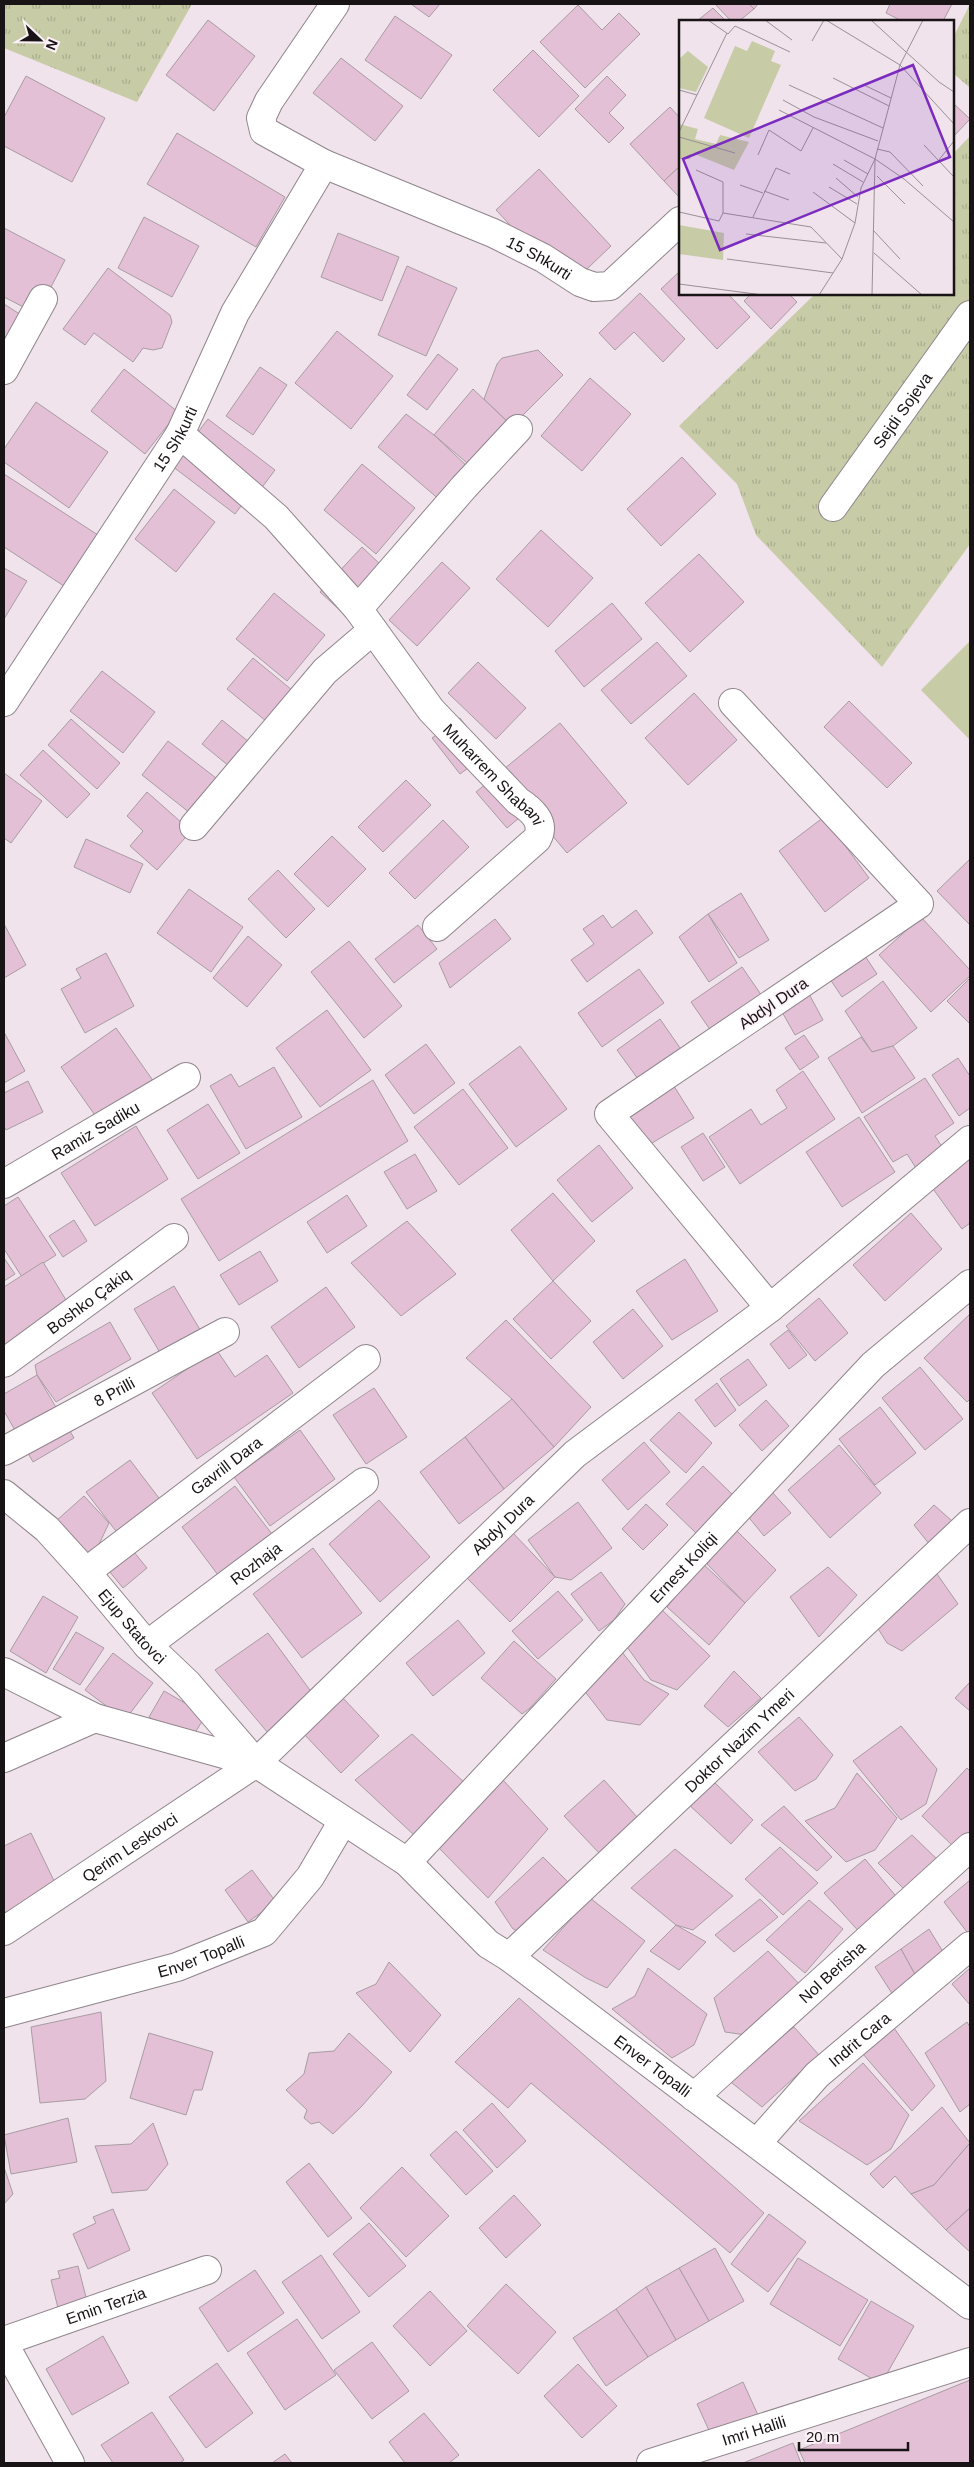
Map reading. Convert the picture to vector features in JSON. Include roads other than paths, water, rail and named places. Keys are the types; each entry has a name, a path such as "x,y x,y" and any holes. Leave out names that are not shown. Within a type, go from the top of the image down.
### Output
{"street":[{"name":"15 Shkurti","path":"335,4 269,101 261,118 264,131 324,164 493,233 543,258 580,282 594,288 610,286 679,222"},
{"name":"15 Shkurti","path":"4,702 180,434 235,313 324,164"},
{"path":"4,370 43,299"},
{"name":"Sejdi Sojeva","path":"833,507 970,315"},
{"path":"194,826 366,620 464,487 518,429"},
{"name":"Muharrem Shabani","path":"180,434 276,517 366,620 431,710 518,801 530,809 540,823 541,830 537,839 437,927"},
{"name":"Abdyl Dura","path":"733,703 919,904 610,1114 770,1308"},
{"name":"Ramiz Sadiku","path":"4,1184 186,1077"},
{"name":"Abdyl Dura","path":"256,1763 575,1454 770,1308 970,1140"},
{"name":"Boshko Çakiq","path":"4,1362 174,1238"},
{"name":"Ernest Koliqi","path":"407,1862 873,1365 970,1284"},
{"name":"8 Prilli","path":"4,1451 225,1332"},
{"name":"Gavrill Dara","path":"86,1572 366,1359"},
{"name":"Rozhaja","path":"147,1645 364,1482"},
{"name":"Ejup Statovci","path":"4,1494 47,1529 147,1645 187,1683 256,1763"},
{"name":"Doktor Nazim Ymeri","path":"509,1956 970,1523"},
{"name":"Enver Topalli","path":"4,1672 94,1718 256,1763 407,1862 488,1944 509,1956 970,2305"},
{"path":"4,1758 94,1718"},
{"name":"Qerim Leskovci","path":"4,1931 256,1763"},
{"name":"Enver Topalli","path":"4,2013 178,1967 264,1932 310,1878 343,1821"},
{"name":"Nol Berisha","path":"694,2097 970,1847"},
{"name":"Indrit Cara","path":"757,2143 816,2075 970,1946"},
{"name":"Emin Terzia","path":"70,2463 4,2343 207,2270"},
{"name":"Imri Halili","path":"651,2463 970,2362"}]}
